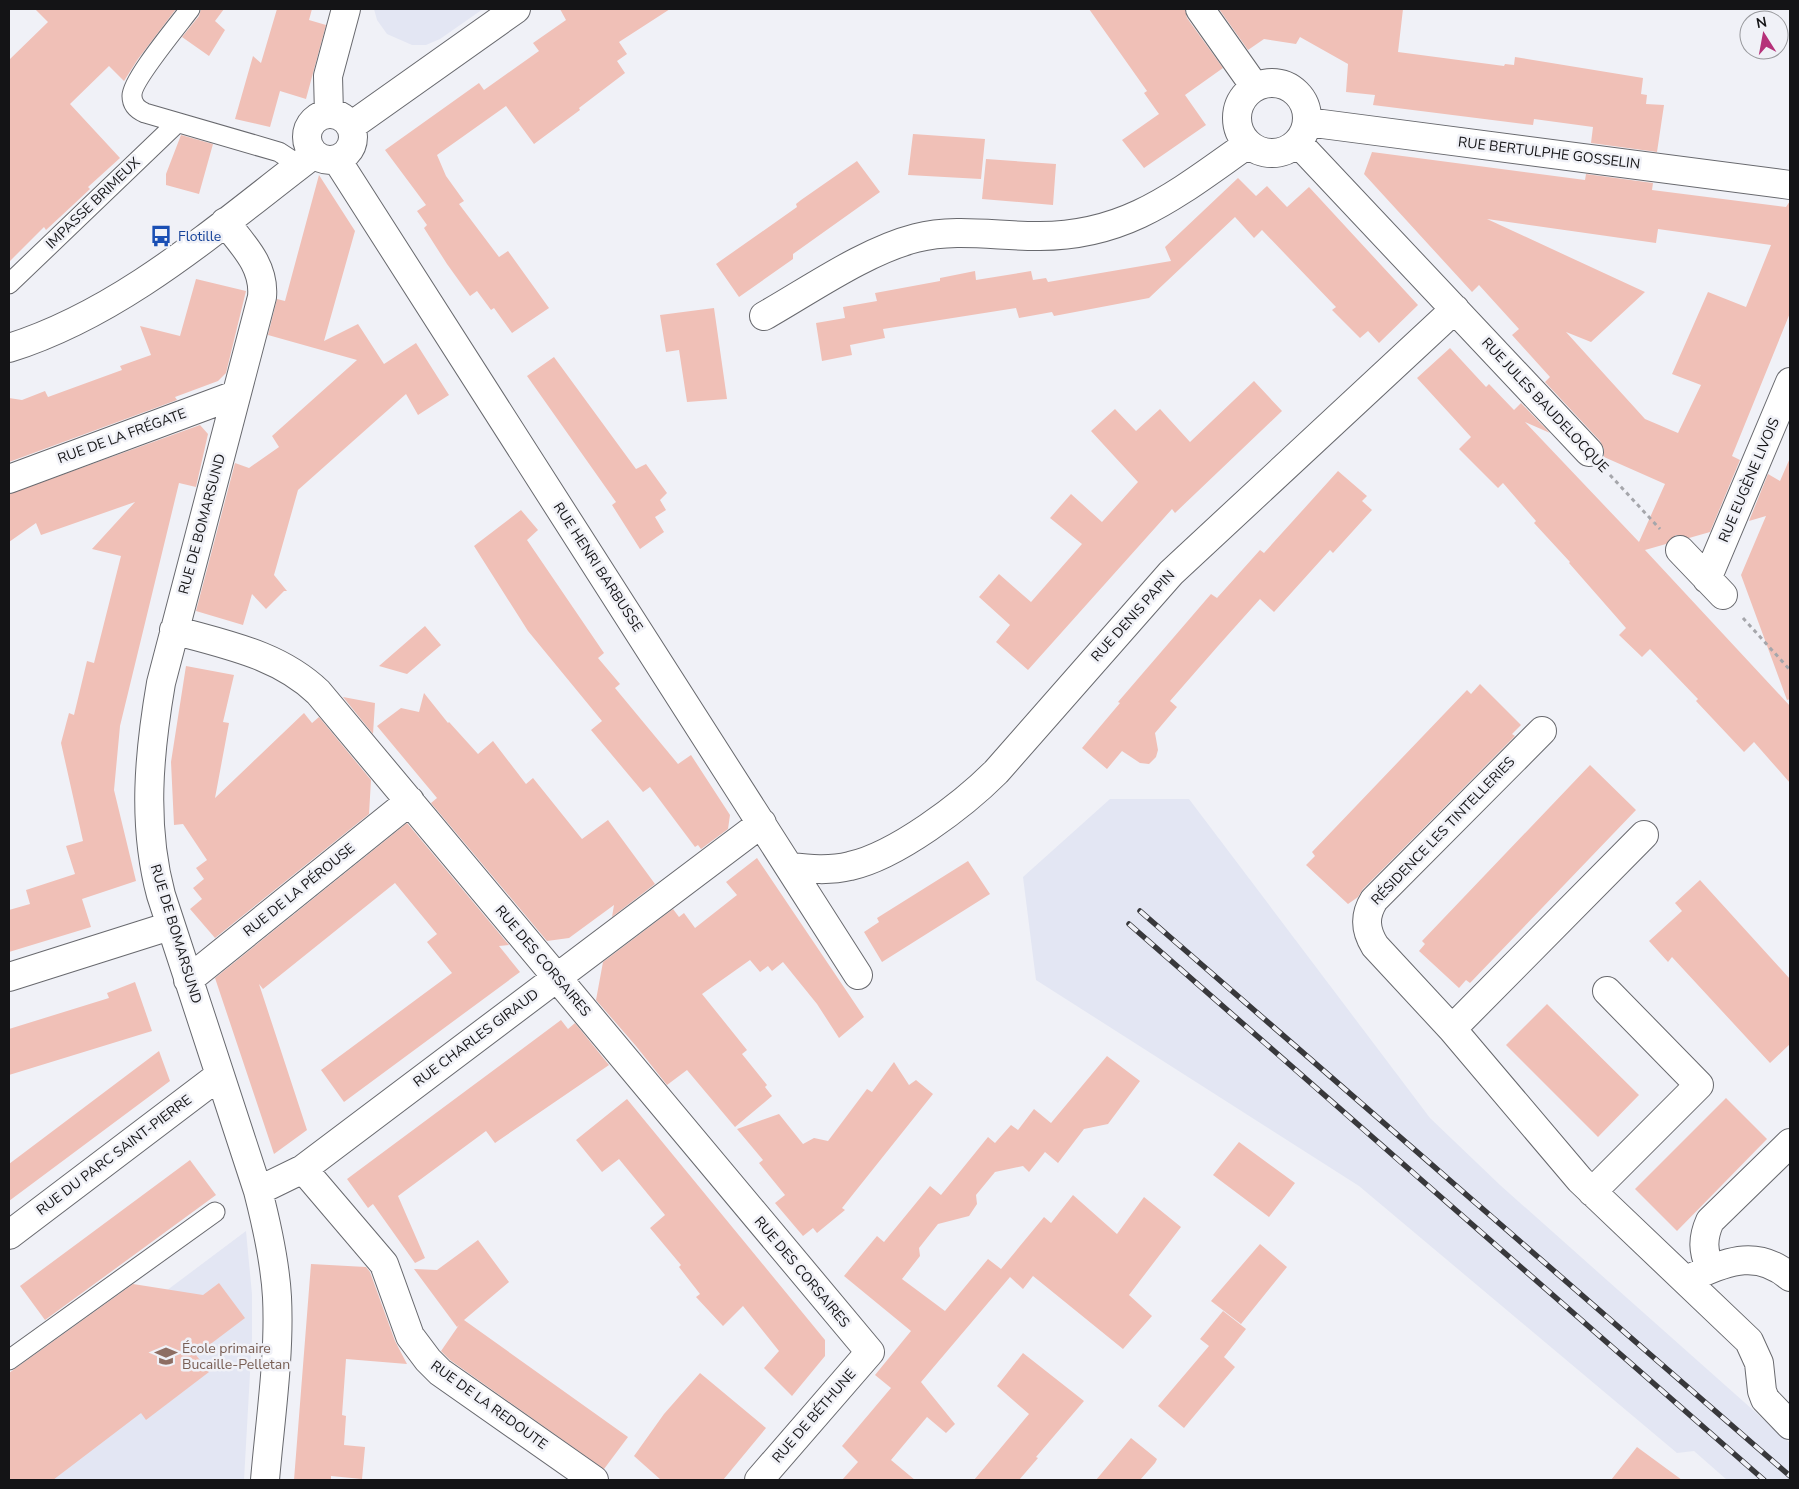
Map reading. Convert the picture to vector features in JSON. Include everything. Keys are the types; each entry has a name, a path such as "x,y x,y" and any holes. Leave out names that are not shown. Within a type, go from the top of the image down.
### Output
{"street":[{"path":"9,348 52,332 91,312 154,274 225,222 317,160 346,155 352,146 353,136 340,120 328,76 346,9"},
{"path":"317,160 307,142 308,130 311,124 319,117 340,120 516,9"},
{"path":"1200,9 1255,86"},
{"path":"1277,83 1292,89 1306,106 1302,132 1284,151 1274,153 1257,150 1248,144 1239,132 1236,116 1244,97 1255,86 1277,83"},
{"name":"RUE BERTULPHE GOSSELIN","path":"1302,132 1790,185"},
{"name":"RUE JULES BAUDELOCQUE","path":"1302,132 1455,309 1589,452"},
{"path":"764,316 867,258 892,246 918,238 957,232 1037,236 1063,235 1126,221 1156,207 1248,144"},
{"name":"RUE HENRI BARBUSSE","path":"317,160 762,823 858,975"},
{"name":"RUE DE BOMARSUND","path":"225,222 257,265 263,284 262,297 174,630 154,725 149,797 150,829 156,875 170,926 258,1191 275,1276 278,1319 265,1480"},
{"name":"RUE DENIS PAPIN","path":"789,867 834,868 865,862 881,855 966,800 996,772 1177,567 1455,309"},
{"name":"RUE EUGÈNE LIVOIS","path":"1715,587 1790,382"},
{"name":"RUE DE LA FRÉGATE","path":"9,479 235,394"},
{"path":"1680,550 1715,587"},
{"name":"RUE DES CORSAIRES","path":"174,630 252,652 276,661 296,674 331,706 870,1352"},
{"name":"RÉSIDENCE LES TINTELLERIES","path":"1542,730 1374,900 1366,916 1369,938 1452,1030 1592,1192 1749,1341 1759,1363 1762,1391 1765,1399 1790,1425"},
{"name":"RUE DE LA PÉROUSE","path":"188,980 410,801"},
{"name":"RUE CHARLES GIRAUD","path":"258,1191 303,1169 762,823"},
{"path":"1452,1030 1644,835"},
{"path":"9,977 170,926"},
{"path":"1592,1192 1699,1085 1607,991"},
{"name":"RUE DU PARC SAINT-PIERRE","path":"9,1235 220,1074"},
{"path":"1710,1268 1704,1255 1703,1243 1704,1233 1710,1222 1790,1143"},
{"name":"RUE DE LA REDOUTE","path":"303,1169 384,1264 410,1336 428,1360 440,1372 594,1480"},
{"path":"1686,1280 1710,1268 1735,1261 1760,1260 1772,1264 1790,1277"},
{"name":"RUE DE BÉTHUNE","path":"759,1480 870,1352"}],"lane":[{"path":"190,9 137,80 132,92 132,102 140,111 178,123 279,152 317,160"},
{"name":"IMPASSE BRIMEUX","path":"9,284 178,123"},
{"path":"9,1360 215,1212"}],"path":[{"name":"RUE JULES BAUDELOCQUE","path":"1589,452 1680,550"},
{"path":"1715,587 1790,670"}],"shaded area":[{"path":"374,9 483,9 440,39 426,45 412,45 387,34 377,20"},
{"path":"1110,799 1189,799 1430,1118 1500,1185 1790,1443 1790,1480 1727,1480 1694,1451 1677,1453 1359,1186 1036,980 1023,877"},
{"name":"École primaire Bucaille-Pelletan","path":"246,1231 252,1294 252,1338 244,1480 9,1480 9,1405 58,1372"}],"building":[{"path":"35,9 176,9 138,59 124,81 109,66 70,104 120,158 88,187 90,189 74,204 46,230 44,227 9,262 9,60 48,22"},
{"path":"201,9 224,9 215,21 225,30 209,56 182,37 199,16"},
{"path":"277,9 312,9 309,20 326,25 306,99 280,91 270,127 235,119 253,56 261,63"},
{"path":"560,9 670,9 619,42 627,54 617,61 625,73 534,144 506,106 437,155 446,176 464,201 459,204 499,257 508,251 549,308 512,333 494,308 491,310 477,291 470,296 447,264 424,228 427,225 417,211 426,205 385,150 479,83 484,90 539,51 533,43 566,20"},
{"path":"1089,9 1185,9 1187,18 1223,68 1185,95 1206,125 1144,168 1122,140 1159,114 1144,93 1147,91"},
{"path":"1219,9 1403,9 1398,52 1504,66 1505,64 1514,65 1515,57 1643,78 1641,94 1647,95 1646,104 1664,105 1657,152 1591,143 1593,127 1534,119 1533,125 1373,105 1375,95 1346,92 1348,64 1300,37 1296,44 1264,39 1248,50"},
{"path":"913,134 985,139 981,179 908,175"},
{"path":"181,135 213,144 199,194 166,185 166,174"},
{"path":"1372,152 1585,180 1586,174 1653,183 1652,190 1786,207 1790,201 1790,313 1732,456 1740,460 1710,532 1689,538 1676,535 1666,544 1645,550 1790,706 1790,783 1754,742 1744,752 1696,701 1698,699 1650,649 1642,657 1619,635 1626,628 1534,523 1536,521 1503,483 1498,488 1459,449 1471,437 1417,378 1450,348 1486,387 1489,384 1514,410 1521,403 1550,433 1525,422 1639,542 1665,484 1604,457 1604,449 1600,441 1545,382 1550,377 1512,335 1519,329 1479,285 1472,292 1364,174","holes":["1487,219 1656,243 1658,229 1771,245 1746,307 1708,292 1672,374 1701,385 1678,433 1645,419 1566,332 1591,342 1645,292"]},
{"path":"986,159 1056,164 1053,205 982,199"},
{"path":"857,161 880,192 793,254 793,259 739,297 716,264 797,207 796,204 801,200"},
{"path":"319,175 355,231 324,341 358,324 384,364 416,343 449,395 418,415 406,394 298,490 274,575 287,591 284,591 266,609 252,594 243,625 196,611 235,463 249,468 279,447 272,436 357,360 268,335 277,299 285,301"},
{"path":"1238,178 1256,196 1267,186 1287,207 1309,187 1418,305 1379,343 1368,331 1360,338 1332,310 1336,307 1262,230 1254,238 1235,217 1149,298 1054,316 1052,312 1019,318 1016,308 883,329 885,338 850,345 852,355 822,361 816,323 845,318 843,307 877,301 875,293 940,281 940,278 975,271 976,280 1031,271 1033,280 1046,278 1048,282 1171,261 1165,247"},
{"path":"196,279 246,291 226,373 218,381 175,397 177,400 9,462 9,398 22,400 45,391 48,397 122,370 120,366 151,355 140,326 180,336"},
{"path":"714,308 727,399 687,402 679,350 666,352 660,315"},
{"path":"554,357 636,469 646,464 667,493 660,500 666,510 655,517 664,532 640,549 612,505 616,502 527,376"},
{"path":"1254,381 1282,411 1175,513 1172,509 1028,670 996,642 1010,625 979,597 999,574 1031,602 1082,544 1050,518 1071,494 1102,522 1138,482 1091,431 1115,409 1136,431 1160,409 1190,442"},
{"path":"200,425 208,434 196,487 179,483 120,726 114,790 136,881 82,899 91,927 9,952 9,910 30,904 26,890 75,874 66,846 83,841 61,743 69,713 74,715 87,661 94,663 121,556 92,549 135,502 41,535 36,523 9,542 9,494"},
{"path":"1790,458 1790,699 1787,700 1741,575 1766,516 1749,521 1768,474 1780,481"},
{"path":"1338,471 1367,496 1362,501 1372,510 1333,553 1330,550 1274,612 1260,599 1218,646 1170,701 1177,707 1155,733 1158,750 1156,757 1149,764 1140,763 1122,751 1107,769 1082,748 1120,703 1118,702 1211,594 1217,598 1260,550 1264,553"},
{"path":"521,510 538,530 527,540 604,653 598,658 620,684 615,688 678,764 691,755 730,815 728,829 701,849 698,845 695,847 650,787 643,792 591,730 602,721 528,631 474,546"},
{"path":"425,626 441,645 407,674 379,666"},
{"path":"186,666 234,675 223,722 229,723 215,798 304,713 312,723 319,717 371,780 369,814 215,938 190,909 202,899 193,888 204,879 196,868 207,860 183,824 174,825 171,762"},
{"path":"1480,684 1521,725 1512,734 1515,736 1363,889 1358,897 1348,904 1306,865 1315,856 1312,852 1467,690 1471,694"},
{"path":"424,693 448,723 478,754 493,741 526,784 533,778 582,839 608,820 655,884 612,917 614,905 569,938 547,941 431,803 437,798 377,726 401,708 419,712"},
{"path":"343,697 375,703 373,734"},
{"path":"1590,765 1636,810 1470,983 1466,980 1459,988 1419,951 1425,944 1422,941"},
{"path":"407,823 509,945 499,946 520,972 344,1102 321,1070 452,973 427,942 437,934 395,883 263,989 259,984 307,1130 274,1154 215,978"},
{"path":"757,858 864,1017 839,1038 817,1004 783,962 772,971 768,966 760,972 750,960 702,994 747,1050 742,1054 767,1085 765,1087 772,1096 735,1127 687,1070 667,1085 596,1000 603,962 673,909 679,917 684,913 695,928 737,895 726,882"},
{"path":"968,861 990,894 882,962 864,932 879,922 877,918"},
{"path":"1700,880 1790,979 1790,1044 1770,1063 1672,957 1668,962 1649,941 1682,911 1675,903"},
{"path":"135,982 152,1031 9,1075 9,1029 109,998 107,993"},
{"path":"1547,1004 1639,1095 1598,1137 1506,1045"},
{"path":"561,1020 568,1029 575,1023 609,1065 495,1143 486,1131 398,1196 425,1258 415,1263 373,1204 368,1208 347,1179"},
{"path":"159,1051 170,1081 9,1201 9,1164"},
{"path":"1107,1056 1140,1081 1108,1124 1084,1129 1058,1163 1045,1152 1029,1172 1023,1166 995,1172 976,1195 977,1204 969,1216 938,1224 919,1248 920,1256 902,1279 945,1311 988,1259 1001,1269 1044,1217 1051,1223 1073,1195 1117,1234 1144,1197 1181,1227 1129,1295 1152,1316 1123,1349 1033,1276 1023,1289 1010,1277 921,1382 955,1424 946,1433 927,1417 891,1460 915,1480 842,1480 858,1462 842,1446 891,1388 875,1375 911,1331 844,1276 877,1236 884,1242 930,1186 941,1195 988,1137 995,1143 1011,1125 1018,1130 1034,1109 1051,1123"},
{"path":"894,1062 909,1085 916,1080 933,1094 842,1208 845,1210 817,1233 813,1228 803,1236 775,1203 785,1195 759,1163 763,1160 737,1129 779,1114 803,1144 814,1138 828,1141 867,1089 872,1092"},
{"path":"1726,1098 1767,1139 1677,1231 1635,1189"},
{"path":"627,1099 825,1340 825,1356 792,1396 764,1368 779,1351 743,1306 723,1326 696,1297 700,1294 679,1267 681,1265 650,1228 665,1215 619,1159 602,1172 576,1140"},
{"path":"1239,1142 1295,1183 1269,1217 1213,1175"},
{"path":"190,1160 216,1195 45,1320 20,1286"},
{"path":"478,1240 509,1282 464,1320 628,1437 604,1469 450,1360 441,1351 459,1325 457,1327 414,1269 437,1270"},
{"path":"1260,1244 1287,1267 1241,1324 1211,1301"},
{"path":"311,1264 366,1267 370,1272 395,1341 407,1364 346,1359 342,1415 346,1416 344,1445 365,1447 362,1479 331,1476 331,1480 294,1480"},
{"path":"219,1283 245,1318 196,1355 209,1372 146,1420 141,1413 53,1480 9,1480 9,1373 133,1284 203,1295"},
{"path":"1223,1311 1246,1329 1224,1357 1235,1367 1184,1428 1158,1406 1209,1346 1200,1339"},
{"path":"1023,1353 1084,1401 1019,1480 974,1480 1029,1414 997,1386"},
{"path":"700,1373 766,1428 723,1480 661,1480 634,1456 664,1414"},
{"path":"1131,1438 1157,1459 1155,1463 1140,1480 1096,1480"},
{"path":"1637,1447 1682,1480 1611,1480"}],"railway":[{"path":"1140,911 1790,1476"},
{"path":"1129,924 1764,1480"}],"place":[{"name":"Flotille","path":"161,236"},
{"name":"École primaire Bucaille-Pelletan","path":"166,1356"}]}
